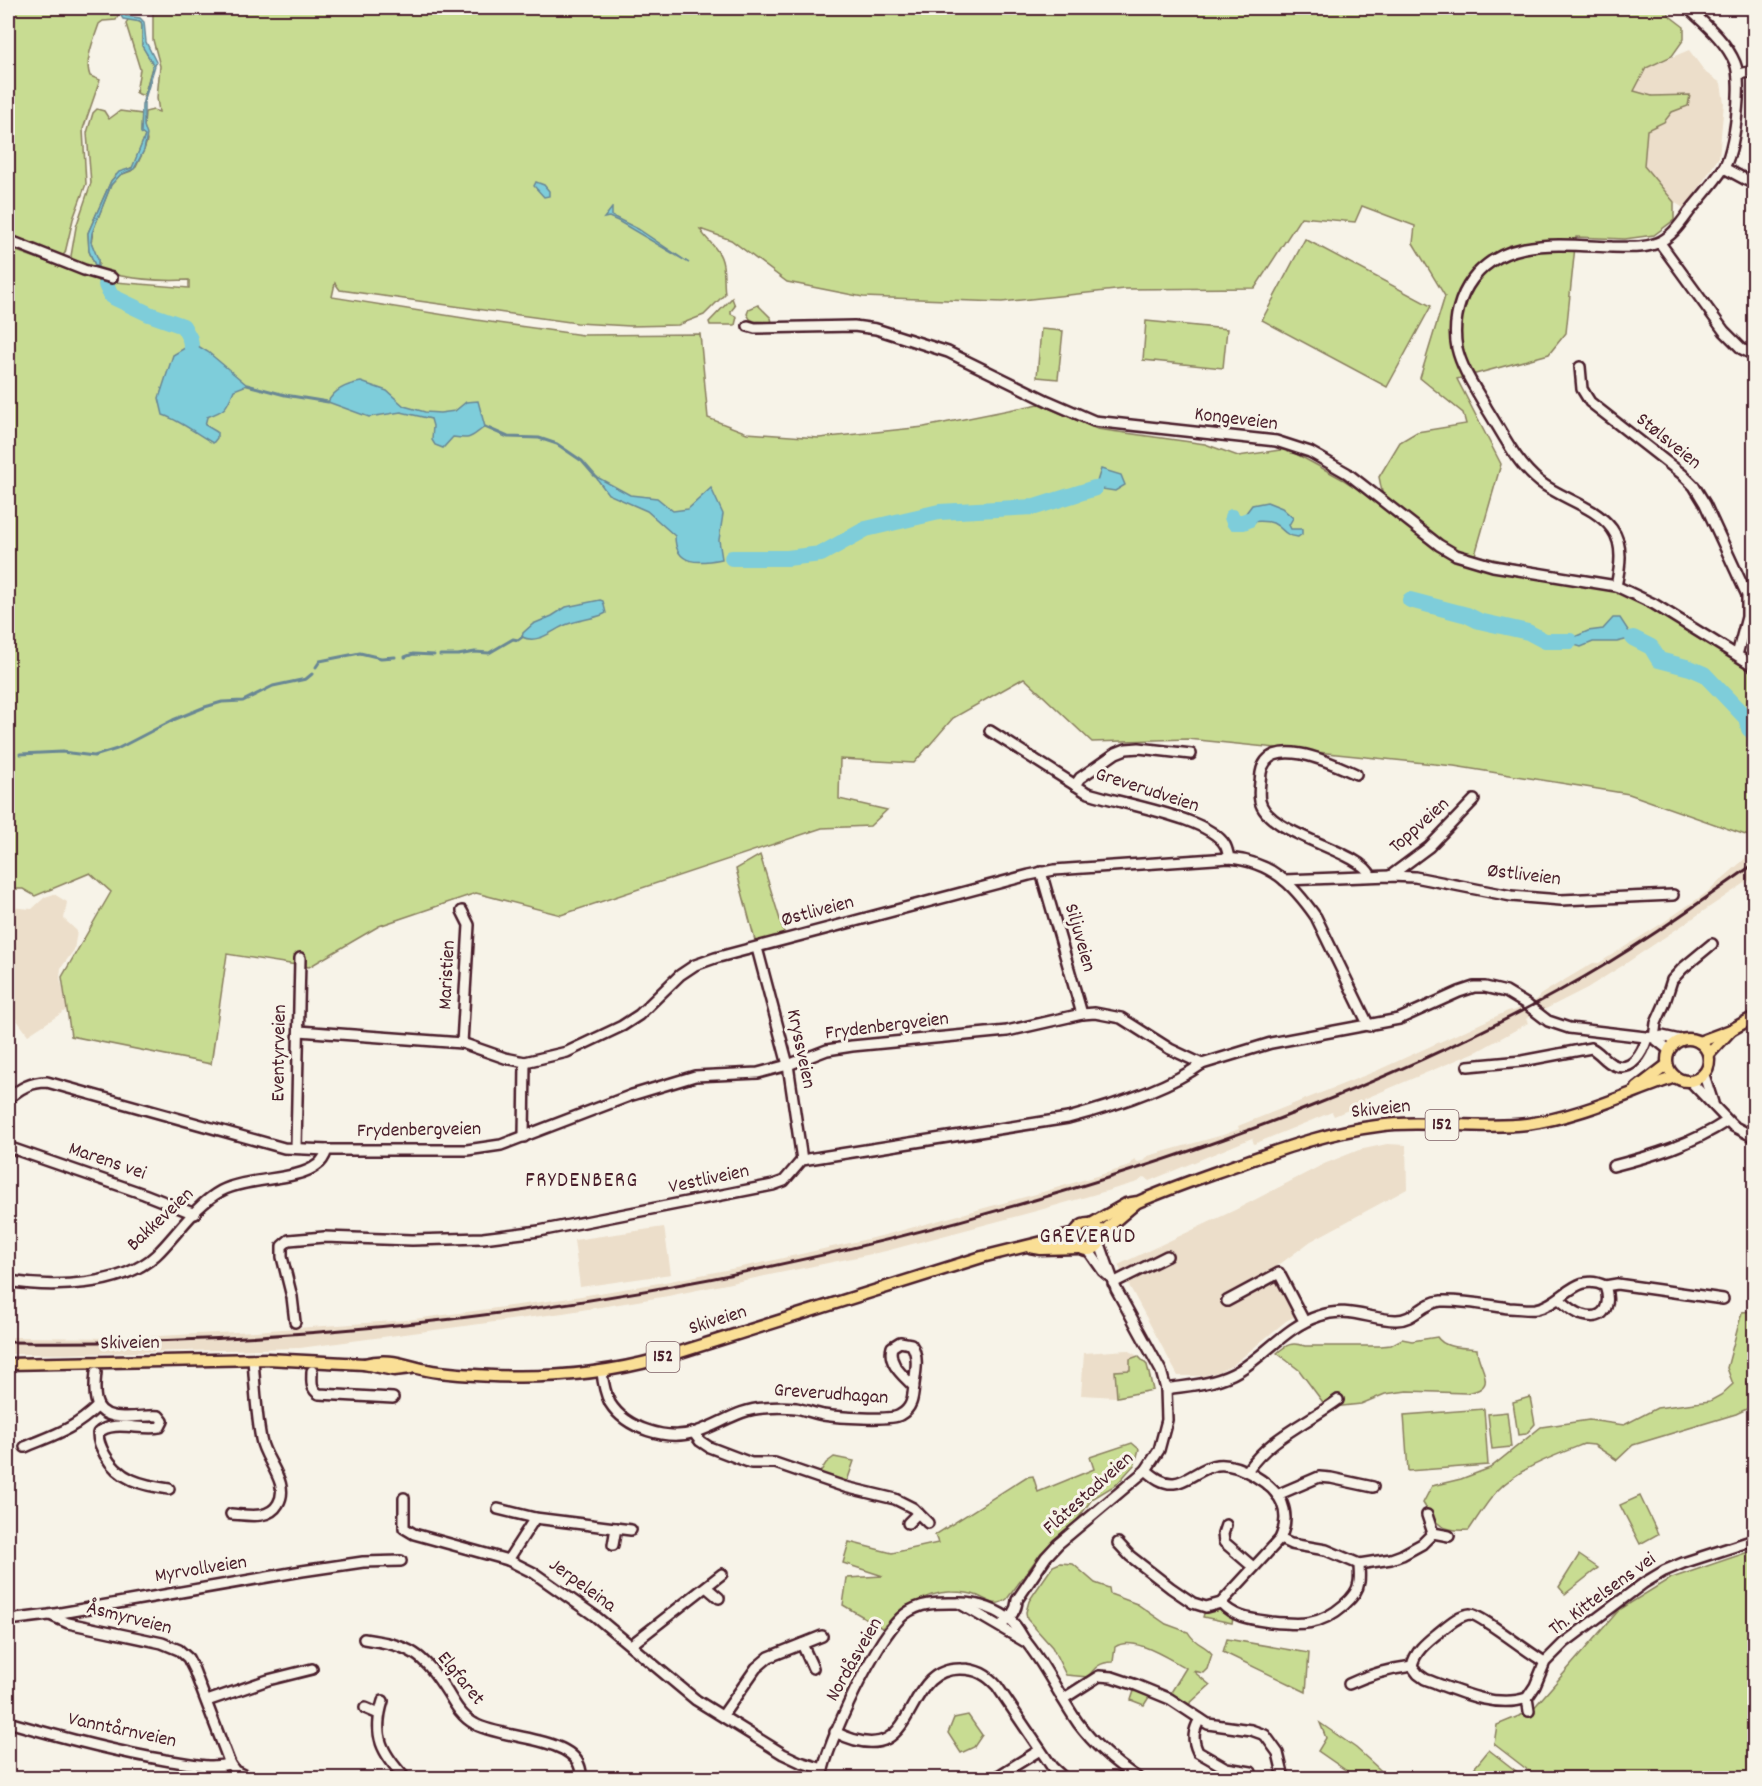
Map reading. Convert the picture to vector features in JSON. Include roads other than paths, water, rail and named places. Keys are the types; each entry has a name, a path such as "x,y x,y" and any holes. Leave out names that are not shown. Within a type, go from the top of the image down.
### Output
{"main road":[{"path":"1698,1042 1731,1030 1755,1017"},
{"path":"1709,1054 1731,1030"},
{"path":"1690,1039 1698,1042 1709,1054 1709,1066 1704,1075 1691,1082 1682,1081 1675,1077 1667,1065 1669,1050 1680,1040 1690,1039"},
{"name":"Skiveien","path":"1635,1090 1667,1065"},
{"name":"Skiveien","path":"1091,1224 1126,1204 1138,1202 1289,1146 1339,1133 1392,1125 1501,1126 1535,1123 1591,1109 1635,1090 1675,1077"},
{"name":"Skiveien","path":"1101,1238 1138,1202"},
{"path":"1091,1224 1095,1226 1101,1238"},
{"name":"152","path":"1075,1234 1079,1227 1091,1224"},
{"path":"1075,1234 1076,1242 1084,1249"},
{"name":"Skiveien","path":"8,1364 253,1359 364,1364 379,1360 396,1361 411,1368 439,1372 524,1377 602,1372 658,1359 973,1260 1040,1241 1056,1240 1075,1234"},
{"name":"152","path":"1084,1249 1097,1247 1101,1238"},
{"name":"Skiveien","path":"1028,1246 1041,1249 1084,1249"}],"street":[{"path":"1616,586 1619,551 1617,538 1612,529 1594,514 1538,481 1514,453 1461,361 1455,332 1457,315 1468,286 1486,266 1504,253 1538,245 1636,247 1660,243 1675,230 1724,168 1733,143 1738,74 1728,48 1689,8"},
{"path":"1738,74 1755,71"},
{"path":"1724,168 1755,184"},
{"path":"8,240 84,270 112,278"},
{"path":"1660,243 1724,331 1742,349 1755,355"},
{"name":"Kongeveien","path":"748,326 755,328 854,326 876,328 948,352 1094,421 1263,439 1294,446 1347,473 1439,545 1456,555 1492,566 1616,586 1654,604 1755,666"},
{"name":"Stølsveien","path":"1580,367 1582,389 1590,402 1682,474 1694,486 1705,504 1747,595 1748,617 1737,655"},
{"name":"Greverudveien","path":"990,731 1086,792 1176,816 1214,834 1225,844 1229,858"},
{"name":"Greverudveien","path":"1075,784 1116,753 1126,749 1139,748 1191,754"},
{"path":"1356,774 1312,755 1271,756 1264,762 1262,770 1260,802 1273,818 1314,843 1358,861 1368,869 1371,876"},
{"name":"Toppveien","path":"1390,876 1429,847 1474,800"},
{"name":"Østliveien","path":"299,1031 462,1043 505,1058 525,1062 567,1052 622,1026 639,1016 680,975 695,965 1041,872 1229,858 1258,863 1284,880 1371,876 1430,879 1535,899 1673,895"},
{"name":"Siljuveien","path":"1041,872 1082,1014"},
{"path":"1284,880 1316,917 1370,1026"},
{"name":"Maristien","path":"462,911 469,925 462,1043"},
{"path":"1468,1066 1522,1061 1591,1048 1598,1050 1613,1065 1621,1067 1630,1065 1637,1059 1650,1038 1672,980 1712,944"},
{"name":"Kryssveien","path":"757,948 788,1065 802,1160"},
{"name":"Eventyrveien","path":"296,1148 300,958"},
{"path":"802,1160 1068,1118 1106,1108 1189,1073 1202,1064 1270,1042 1370,1026 1399,1019 1474,987 1485,987 1517,997 1548,1021 1558,1025 1581,1030 1650,1038 1662,1036 1680,1040"},
{"name":"Frydenbergveien","path":"8,1099 28,1085 38,1082 56,1083 284,1148 467,1150 501,1145 602,1105 673,1082 710,1074 741,1076 758,1073 788,1065 809,1056 852,1046 1007,1031 1082,1014 1109,1014 1120,1018 1170,1049 1202,1064"},
{"path":"1650,1038 1669,1050"},
{"path":"524,1137 525,1062"},
{"path":"1704,1075 1714,1105"},
{"path":"1691,1082 1727,1121 1755,1137"},
{"path":"1613,1166 1656,1155 1727,1121"},
{"name":"Marens vei","path":"8,1147 195,1214"},
{"name":"Bakkeveien","path":"8,1281 31,1285 82,1283 119,1275 154,1257 212,1197 234,1186 310,1169 322,1161 327,1150"},
{"name":"Vestliveien","path":"295,1323 292,1297 282,1257 282,1246 289,1240 324,1237 412,1240 471,1238 539,1231 773,1185 784,1181 802,1160"},
{"name":"Flåtestadveien","path":"1101,1238 1111,1280"},
{"name":"Flåtestadveien","path":"1000,1626 1011,1602 1017,1600 1046,1557 1058,1544 1146,1470 1163,1439 1168,1411 1166,1389 1161,1371 1111,1280 1084,1249"},
{"path":"1111,1280 1167,1256"},
{"path":"1227,1301 1279,1273 1304,1321"},
{"path":"1166,1389 1222,1379 1241,1369 1304,1321 1335,1312 1358,1312 1396,1320 1407,1319 1437,1302 1537,1309 1559,1299 1577,1284 1588,1281 1598,1282 1605,1286 1617,1284 1723,1299"},
{"path":"1559,1299 1584,1316 1593,1316 1603,1313 1608,1304 1605,1286"},
{"name":"Greverudhagan","path":"602,1372 610,1402 630,1421 656,1433 667,1435 694,1433 736,1414 760,1408 798,1408 824,1415 897,1417 911,1404 914,1387 915,1350 908,1342 900,1342 892,1347 891,1359 895,1367 914,1387"},
{"path":"231,1514 268,1514 275,1508 283,1494 281,1484 261,1440 253,1359"},
{"path":"312,1371 314,1392 319,1394 393,1398"},
{"name":"Skiveien","path":"96,1372 95,1398 98,1406"},
{"path":"1247,1471 1257,1456 1275,1441 1338,1400"},
{"path":"25,1447 59,1435 82,1422 98,1406 114,1417 145,1415 161,1417 163,1424 155,1428 132,1426 102,1430 98,1433 98,1443 108,1461 132,1481 169,1490"},
{"path":"694,1433 709,1447 751,1463 775,1463 845,1487 904,1502 928,1523"},
{"path":"1118,1543 1130,1556 1193,1603 1206,1607 1221,1604 1280,1539 1283,1532 1285,1513 1277,1495 1247,1471 1220,1464 1202,1469 1173,1484 1153,1477 1146,1470"},
{"path":"1277,1495 1319,1477 1373,1487"},
{"name":"Jerpeleina","path":"404,1498 404,1527 414,1534 508,1560 556,1587 631,1645 696,1700 783,1754 822,1774"},
{"path":"498,1509 535,1518 631,1530"},
{"path":"908,1523 918,1513"},
{"path":"1426,1515 1433,1533"},
{"path":"508,1560 535,1518"},
{"path":"1226,1525 1223,1534 1224,1542 1253,1567"},
{"path":"614,1545 616,1528"},
{"path":"1280,1539 1292,1544 1326,1550 1359,1564 1402,1555 1422,1544 1433,1533"},
{"path":"1433,1533 1449,1536"},
{"name":"Th. Kittelsens vei","path":"1527,1698 1545,1662 1564,1643 1644,1583 1683,1563 1755,1540"},
{"name":"Myrvollveien","path":"8,1620 49,1615 302,1571 363,1562 400,1561"},
{"path":"1221,1604 1241,1618 1294,1624 1313,1622 1335,1612 1354,1593 1359,1584 1359,1564"},
{"path":"631,1645 722,1574"},
{"path":"706,1587 719,1598"},
{"name":"Nordåsveien","path":"822,1774 835,1732 872,1660 891,1627 906,1614 923,1605 971,1602 1006,1617"},
{"path":"959,1603 1024,1641"},
{"name":"Th. Kittelsens vei","path":"1413,1666 1418,1651 1434,1636 1452,1622 1469,1614 1476,1615 1545,1662"},
{"name":"Åsmyrveien","path":"49,1615 68,1623 162,1643 179,1650 188,1658 207,1701 230,1764"},
{"path":"1006,1617 1018,1628 1024,1641 1043,1664 1077,1722 1107,1756 1138,1779"},
{"path":"723,1715 756,1668 769,1657 822,1636"},
{"name":"Elgfaret","path":"364,1639 402,1646 416,1654 437,1676 463,1715 475,1725 545,1743 572,1755 579,1764 582,1779"},
{"path":"374,1652 376,1641"},
{"path":"802,1644 813,1668"},
{"path":"1349,1684 1383,1670 1413,1666 1425,1679 1474,1696 1512,1701 1527,1698 1528,1711"},
{"path":"835,1732 852,1740 867,1743 883,1741 900,1728 918,1695 930,1680 945,1671 964,1668 974,1670 989,1677 1008,1701 1040,1750 1064,1779"},
{"path":"207,1701 268,1680 312,1669"},
{"path":"1063,1699 1099,1676 1112,1677 1162,1694 1200,1719 1220,1726 1251,1730 1265,1735 1278,1753 1284,1779"},
{"path":"383,1701 379,1714 378,1734 381,1747 405,1779"},
{"path":"365,1708 379,1714"},
{"path":"1200,1719 1193,1739 1198,1752 1226,1768 1251,1772"},
{"name":"Vanntårnveien","path":"8,1722 116,1752 201,1766 217,1767 230,1764"},
{"path":"995,1779 1040,1750"},
{"path":"230,1764 236,1771 250,1779"},
{"path":"1224,1779 1226,1768"}],"water":[{"path":"108,8 119,8 126,16 140,18 144,22 146,42 156,62 144,102 144,126 147,135 144,150 134,169 120,175 111,185 92,233 91,242 98,259 98,267 89,251 88,233 111,181 119,172 132,168 145,136 141,133 142,105 153,64 142,46 141,22 123,19 118,11"},
{"path":"536,182 544,185 549,191 549,196 544,197 534,186"},
{"path":"612,208 612,216 638,229 689,263 618,221 609,217 604,218"},
{"path":"193,343 208,352 247,385 234,390 225,408 207,417 205,425 217,432 217,438 213,443 163,415 159,398 173,355"},
{"path":"361,382 387,391 404,406 425,412 455,411 466,402 478,401 485,427 468,438 453,437 443,448 435,445 432,440 431,419 401,412 369,417 328,402 342,388"},
{"path":"1101,469 1121,475 1125,485 1115,491 1095,488"},
{"path":"595,476 630,495 657,498 673,511 688,509 711,488 723,514 719,540 722,559 698,562 684,558 676,546 675,536 647,511 608,494"},
{"path":"1267,502 1282,508 1293,518 1289,525 1291,529 1302,529 1302,534 1298,537 1289,535 1270,522 1248,522 1246,513 1252,505"},
{"path":"603,601 606,613 602,615 568,624 540,638 522,637 523,633 533,624 566,607"},
{"path":"1613,618 1620,618 1633,638 1617,642 1593,642 1581,647 1571,644 1570,639 1588,631 1603,629"}],"waterway":[{"path":"106,285 111,296 149,314 183,326 191,345"},
{"path":"247,385 285,395 328,402"},
{"path":"485,427 508,437 539,438 557,444 582,461 595,476"},
{"path":"732,558 787,558 821,554 866,529 939,512 1035,507 1095,488"},
{"path":"1232,517 1234,522 1248,520"},
{"path":"1410,600 1467,615 1479,621 1528,632 1545,641 1570,641"},
{"path":"440,655 489,653 513,639 518,640 522,637"},
{"path":"1633,638 1651,647 1659,660 1704,674 1746,718 1749,729 1754,733"},
{"path":"316,667 320,661 360,653 381,658 395,657"},
{"path":"405,657 413,654 434,655"},
{"path":"20,754 62,752 94,756 117,749 173,720 205,707 222,702 243,701 273,686 306,679 312,674"},
{"path":"8,757 14,756"}],"railway":[{"path":"8,1342 138,1341 269,1336 399,1325 528,1309 657,1289 785,1263 912,1233 1038,1199 1239,1134 1435,1054 1499,1023 1586,976 1660,930 1754,864"}],"district":[{"name":"FRYDENBERG","path":"582,1182"},
{"name":"GREVERUD","path":"1088,1237"}]}
